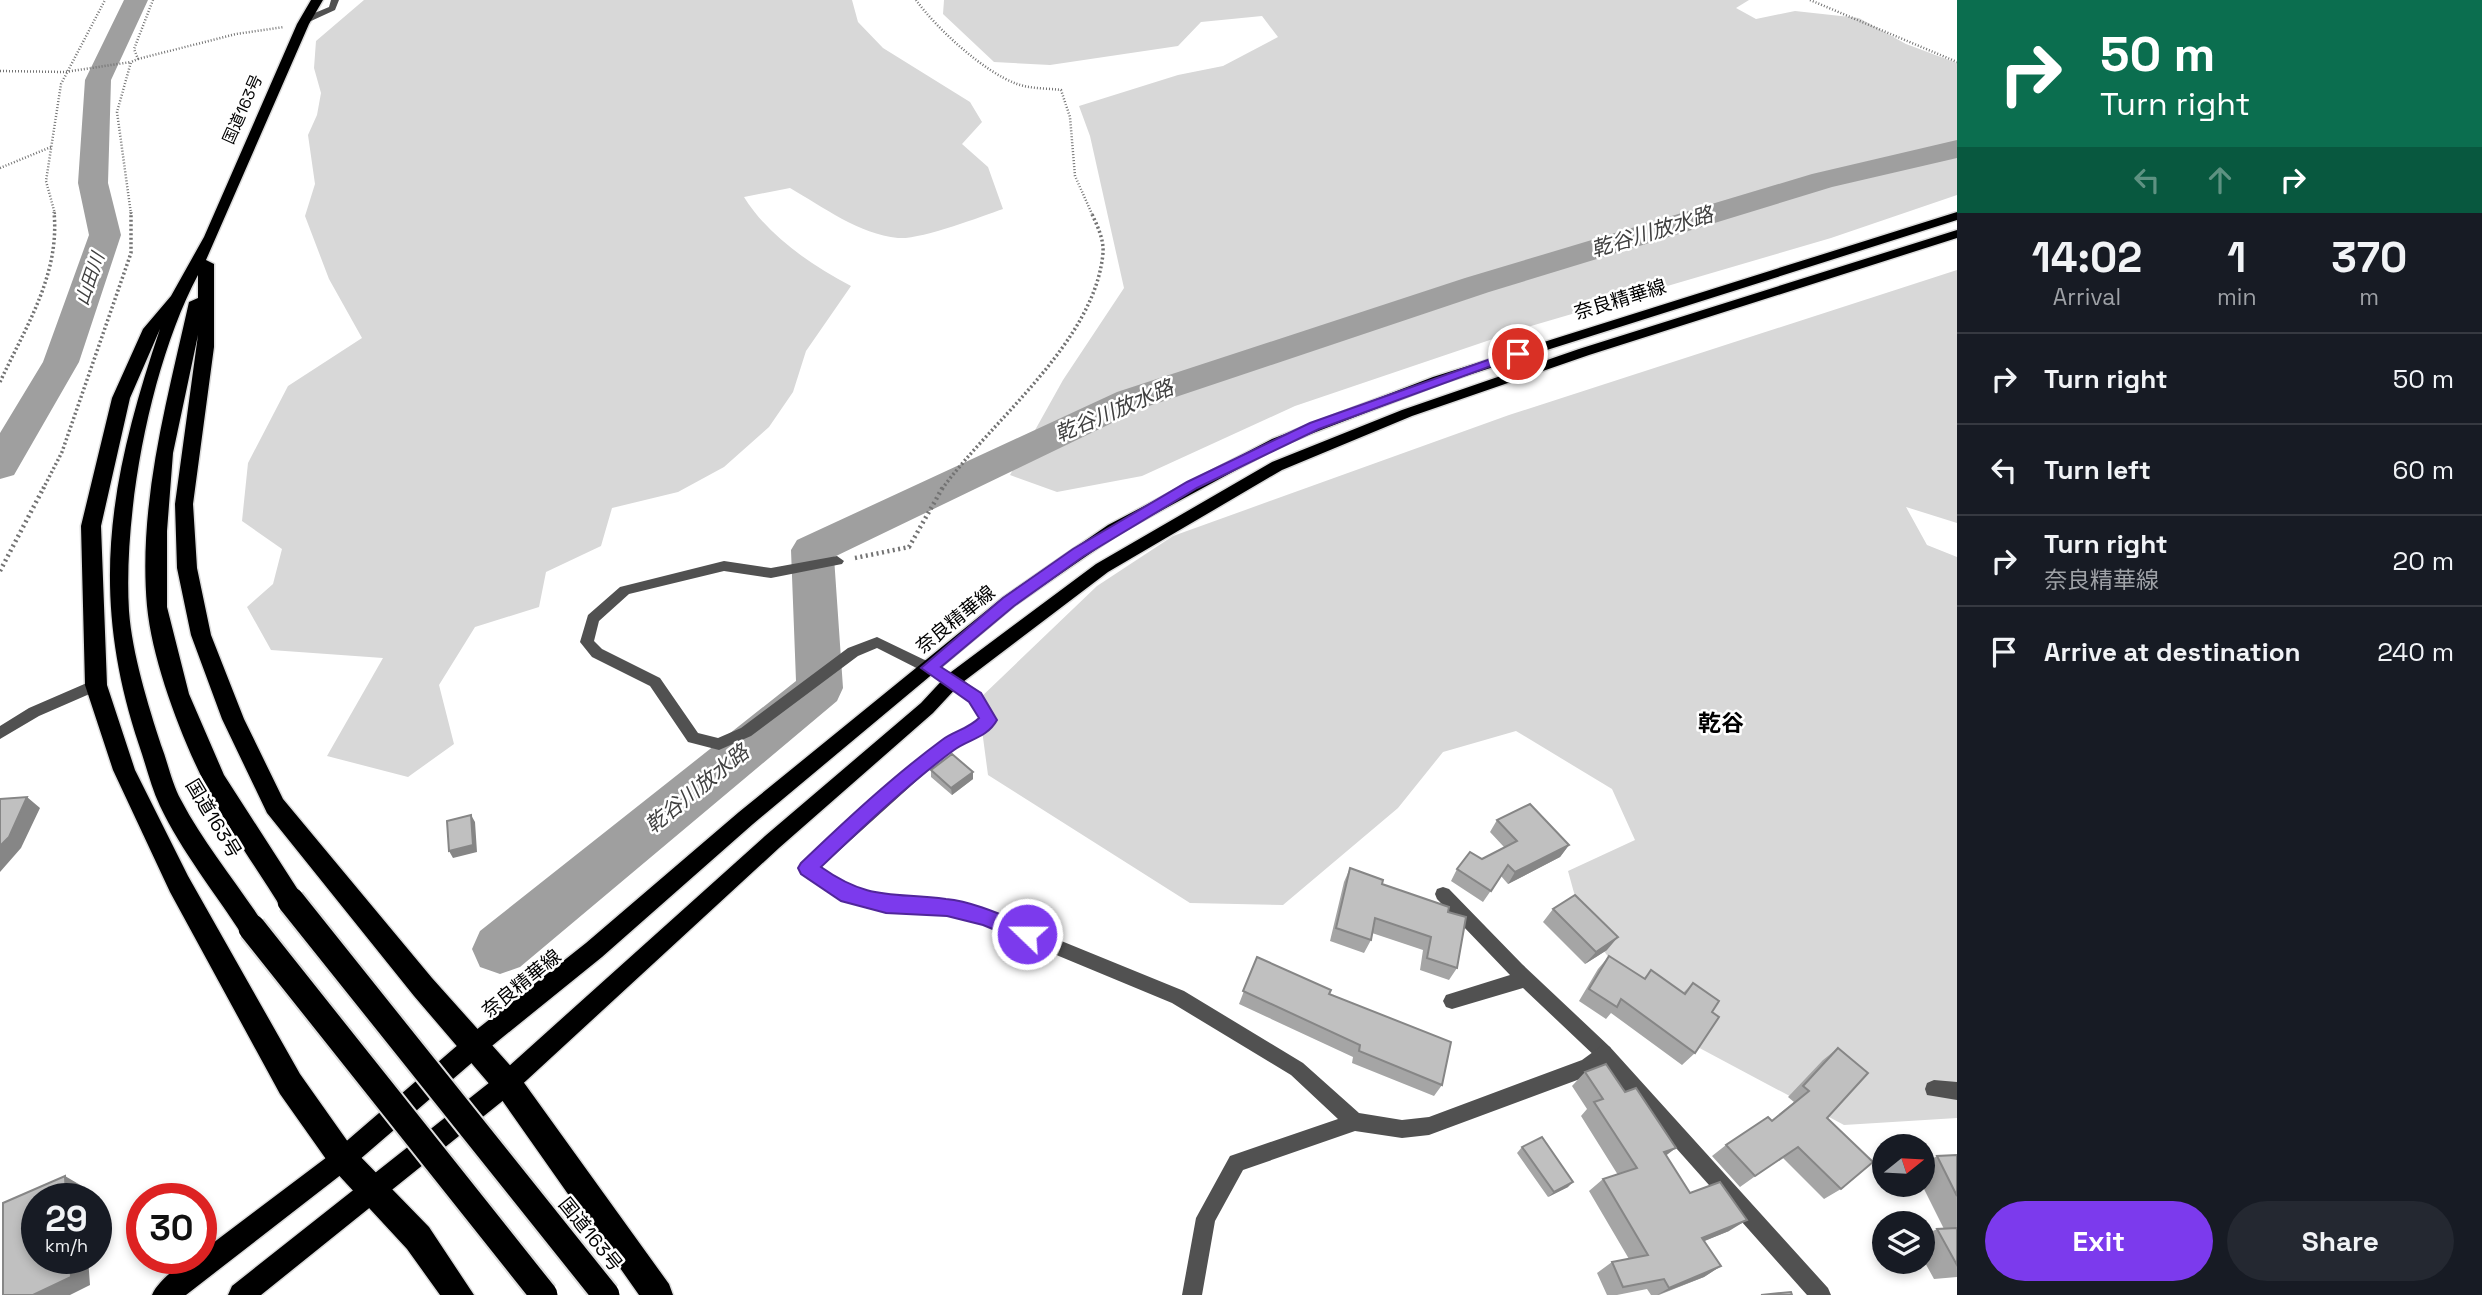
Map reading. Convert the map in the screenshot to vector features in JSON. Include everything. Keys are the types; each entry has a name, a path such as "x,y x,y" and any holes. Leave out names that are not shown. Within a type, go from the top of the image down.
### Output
{"highway":[{"name":"国道163号","path":"317,0 211,237 178,298 152,377 130,460 119,541 119,613 139,712 170,803 253,928 544,1295"},
{"name":"国道163号","path":"211,237 164,453 157,531 157,607 178,694 214,779 291,901 606,1295"},
{"path":"206,264 206,348 184,504 187,568 201,635 233,719 275,806 474,1046 508,1083 658,1295"},
{"path":"178,298 150,329 121,398 91,526 96,685 124,770 179,884 289,1084 343,1160 418,1238 459,1295"}],"main road":[{"name":"奈良精華線","path":"166,1295 343,1160 474,1046 594,950 746,818 1008,602 1114,529 1277,442 1451,376 1957,216"},
{"name":"奈良精華線","path":"242,1295 508,1083 772,842 928,708 953,680 1102,568 1216,499 1288,461 1473,389 1957,234"}],"street":[{"path":"305,22 332,8 335,0"},
{"path":"837,561 771,573 715,567 625,590 593,618 587,642 597,653 655,682 693,738 719,744 746,732 853,652 877,642 953,680 975,697 988,720 976,732 950,743 860,818 808,868 841,892 886,905 947,907 985,917 1178,997 1297,1069 1355,1122"},
{"path":"0,733 34,712 96,685"},
{"path":"1443,894 1525,979 1604,1053 1821,1295"},
{"path":"1452,1001 1525,979"},
{"path":"1192,1295 1206,1218 1237,1163 1355,1122 1402,1129 1429,1126 1588,1067 1604,1053"},
{"path":"1934,1089 1957,1091"}],"path":[{"path":"0,382 49,276 54,253 54,207 46,181 65,72 105,0"},
{"path":"138,59 134,49 153,0"},
{"path":"837,561 909,547 948,480 976,452 1042,374 1093,294 1103,253 1072,165 1072,134 1067,99 1061,90 1014,83 968,51 928,16 916,0"},
{"path":"1810,0 1957,62"},
{"path":"0,71 65,72 131,62 236,34 305,22"},
{"path":"0,571 62,452 131,253 133,231 117,112 131,62"},
{"path":"0,168 51,147"}],"shaded area":[{"path":"364,0 852,0 858,22 883,48 970,102 982,122 962,144 988,167 1003,209 935,232 898,238 855,225 790,188 744,197 778,237 820,268 851,286 806,351 793,392 769,427 724,467 678,492 612,508 601,546 546,572 539,607 475,627 439,685 454,744 408,777 327,756 383,658 271,650 247,607 273,584 282,549 242,521 248,463 288,386 362,338 329,279 305,216 315,184 308,135 317,115 321,93 314,68 316,41"},
{"path":"944,0 1749,0 1736,8 1756,19 1795,11 1859,18 1906,44 1957,63 1957,195 1831,238 1531,326 1295,406 1142,476 1057,492 1010,475 1063,380 1124,288 1090,136 1079,106 1178,75 1223,66 1278,37 1262,16 1201,22 1178,46 1050,65 994,62 943,14"},
{"path":"1957,270 1957,523 1906,507 1927,545 1957,557 1957,1118 1844,1125 1662,1028 1582,922 1568,871 1635,840 1612,789 1516,731 1443,752 1398,808 1283,905 1190,903 988,775 978,700 1097,586 1173,536 1509,415"}],"building":[{"path":"952,754 973,772 951,788 931,770"},
{"path":"27,797 9,837 0,846 0,799"},
{"path":"1530,804 1569,845 1515,872 1508,865 1491,891 1457,869 1470,852 1482,859 1517,841 1497,820"},
{"path":"471,815 473,845 449,851 447,821"},
{"path":"1350,868 1383,880 1382,884 1449,907 1448,912 1466,917 1457,968 1427,958 1431,937 1375,918 1371,940 1336,928"},
{"path":"1575,895 1618,937 1596,952 1553,909"},
{"path":"1609,956 1645,979 1651,970 1685,994 1693,983 1719,1001 1712,1012 1719,1017 1695,1053 1621,999 1617,1007 1589,989"},
{"path":"1257,957 1331,990 1329,994 1451,1042 1442,1085 1359,1051 1360,1045 1243,991"},
{"path":"1838,1048 1868,1073 1827,1118 1872,1161 1841,1189 1798,1147 1755,1176 1726,1145 1768,1117 1772,1121 1809,1091 1803,1086"},
{"path":"1606,1064 1625,1092 1636,1088 1676,1148 1664,1152 1690,1193 1720,1182 1747,1220 1702,1238 1721,1266 1669,1288 1664,1279 1623,1287 1612,1262 1648,1255 1603,1179 1637,1168 1594,1102 1603,1099 1585,1072"},
{"path":"1542,1137 1573,1182 1554,1192 1522,1147"},
{"path":"1957,1155 1957,1196 1937,1156"},
{"path":"65,1176 65,1183 49,1183"},
{"path":"21,1195 21,1274 71,1274 71,1277 33,1295 3,1295 3,1203"},
{"path":"1957,1228 1957,1265 1937,1229"},
{"path":"1791,1292 1792,1295 1761,1295"}],"waterway":[{"name":"山田川","path":"0,466 61,362 105,235 93,183 98,80 136,0"},
{"name":"乾谷川放水路","path":"500,949 820,688 812,550 1130,400 1477,285 1823,180 1957,149"}],"district":[{"name":"乾谷","path":"1721,723"}],"route":[{"path":"1027,934 985,917 947,907 886,905 841,892 808,868 860,818 950,743 976,732 988,720 975,697 953,680 929,668 1008,602 1079,552 1192,485 1314,426 1438,380 1518,354"}]}
